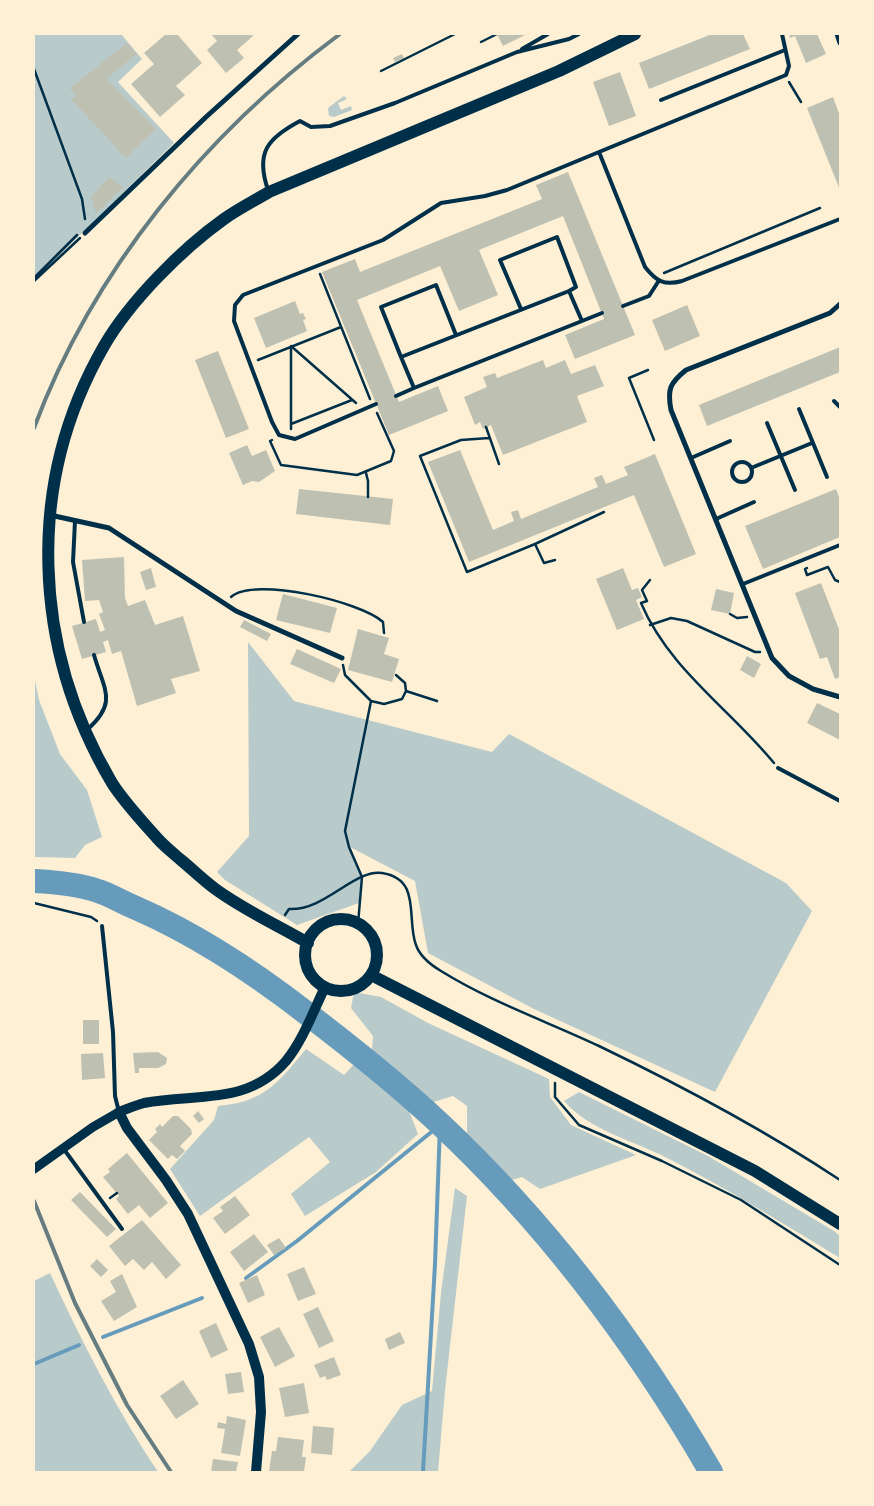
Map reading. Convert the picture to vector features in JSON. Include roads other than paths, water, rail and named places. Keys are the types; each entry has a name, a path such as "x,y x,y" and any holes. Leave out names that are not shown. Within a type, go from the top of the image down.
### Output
{"main road":[{"path":"308,943 214,888 159,840 113,784 85,731 58,650 51,608 48,553 50,515 57,468 66,434 104,346 132,307 181,255 224,219 268,192 560,70 635,34"},
{"path":"334,920 347,920 358,924 368,931 374,941 377,952 376,964 371,975 364,983 350,990 335,991 325,987 310,973 306,958 308,943 314,932 323,924 334,920"},
{"path":"371,975 755,1171 840,1224"},
{"path":"256,1472 262,1412 259,1377 249,1344 188,1214 166,1180 127,1128 119,1112 143,1104 238,1093 268,1079 286,1061 301,1037 325,987"}],"street":[{"path":"85,231 206,117 298,34"},
{"path":"837,34 840,43"},
{"path":"840,304 830,313 686,370 673,380 668,395 671,410 771,653 789,676 813,689 840,697"},
{"path":"50,515 109,528 236,611 342,658"},
{"path":"34,1169 93,1127 119,1112"}],"lane":[{"path":"518,52 548,34"},
{"path":"268,192 263,172 264,153 273,137 300,121 311,127 330,126 395,103 518,52 569,39 579,34"},
{"path":"375,405 296,439 279,435 272,422 234,322 235,305 243,296 256,289 383,240 401,231 441,203 485,196 507,190 786,76 789,66 782,34"},
{"path":"661,100 785,50"},
{"path":"599,152 645,267 658,282 670,284 682,281 840,219"},
{"path":"401,357 569,290 576,287 557,237 500,260 521,309"},
{"path":"623,306 649,296 658,282"},
{"path":"414,388 381,307 436,285 456,335"},
{"path":"569,290 582,321"},
{"path":"396,396 602,313"},
{"path":"834,401 840,407"},
{"path":"799,410 827,477"},
{"path":"767,423 794,490"},
{"path":"691,458 730,441"},
{"path":"751,468 812,443"},
{"path":"739,463 747,463 751,468 752,475 746,482 741,482 734,478 733,469 739,463"},
{"path":"716,518 754,502"},
{"path":"75,521 73,562 84,622"},
{"path":"743,584 840,545"},
{"path":"85,731 102,716 108,703 94,656"},
{"path":"778,768 840,801"},
{"path":"102,926 113,1032 115,1096 119,1112"},
{"path":"63,1148 122,1228"}],"waterway":[{"path":"34,881 74,885 103,893 203,942 245,968 285,997 406,1093 478,1161 552,1243 621,1332 682,1424 711,1472"},
{"path":"246,1278 297,1241 440,1125"},
{"path":"423,1472 435,1264 440,1125"},
{"path":"103,1337 202,1298"},
{"path":"34,1364 79,1345"}],"railway":[{"path":"34,428 59,370 88,314 121,260 158,209 199,161 244,116 291,73 340,34"},
{"path":"34,1201 75,1303 127,1405 171,1472"}]}
